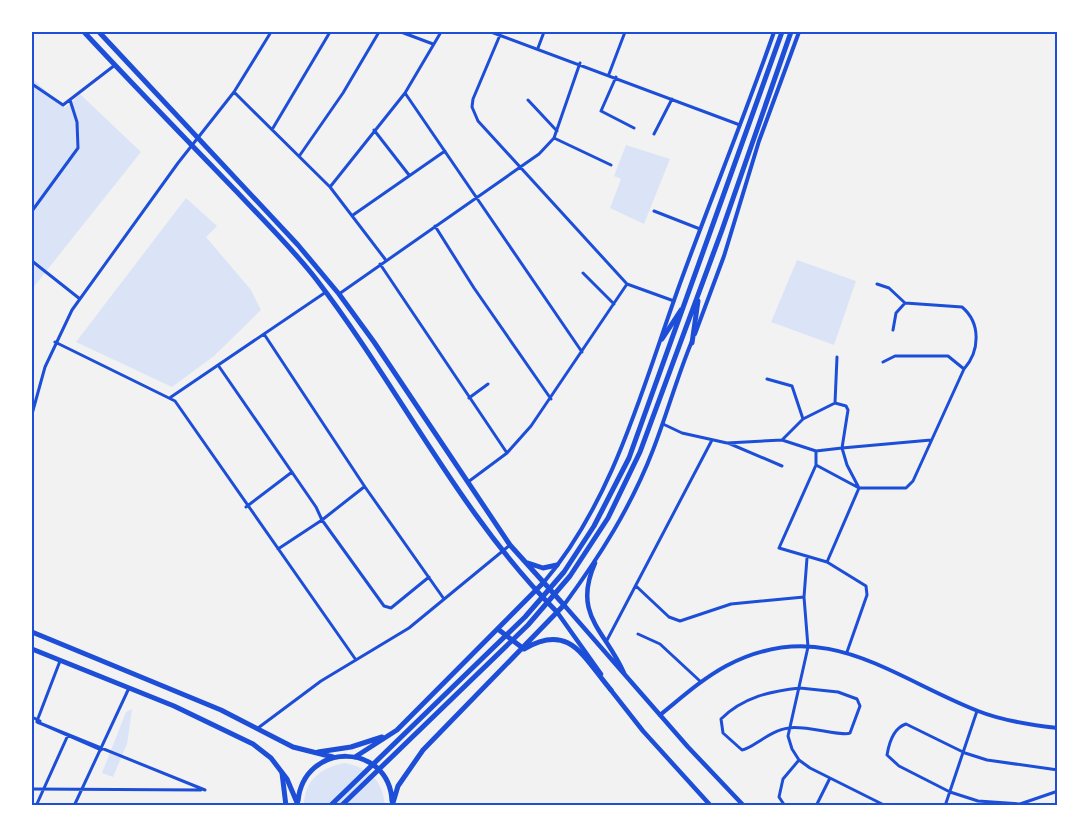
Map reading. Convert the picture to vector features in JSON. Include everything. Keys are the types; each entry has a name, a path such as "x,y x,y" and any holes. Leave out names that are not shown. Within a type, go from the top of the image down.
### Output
{"main road":[{"path":"84,32 273,229 326,292 486,527 536,591 557,612 585,649 611,690"},
{"path":"99,32 148,81 339,294 374,342 510,545 744,806"},
{"path":"330,806 525,617 564,572 616,486 670,349 782,32"},
{"path":"341,806 528,624 583,559 608,518 633,470 700,291 791,32"},
{"path":"692,343 700,291"},
{"path":"662,339 687,298"},
{"path":"365,347 374,342"},
{"path":"486,527 494,522"},
{"path":"519,556 538,567 557,565"},
{"path":"595,563 586,589 586,603 590,615 627,678"},
{"path":"355,757 397,730 499,630 543,583"},
{"path":"392,806 398,786 423,750 524,649 564,605"},
{"path":"499,630 524,649"},
{"path":"32,632 183,693 293,747 333,757 355,757 366,761 383,775 388,784 392,806"},
{"path":"524,649 548,637 560,638 578,651 642,732 711,806"},
{"path":"32,650 174,706 253,744 271,758 293,790 298,805"},
{"path":"315,753 363,744 397,730"},
{"path":"298,805 303,780 311,770 333,757"},
{"path":"282,773 286,806"}],"street":[{"path":"32,414 56,342 80,299 197,138 234,92 271,32"},
{"path":"273,128 330,32"},
{"path":"300,156 343,93 380,32"},
{"path":"401,32 433,44"},
{"path":"330,187 405,93 441,32"},
{"path":"491,32 580,63 740,125"},
{"path":"538,48 544,32"},
{"path":"609,74 625,32"},
{"path":"543,583 582,527 615,462 774,32"},
{"path":"564,605 595,563 632,497 663,424 724,256 759,141 799,32"},
{"path":"500,35 475,93 472,107 478,121 627,284 674,301"},
{"path":"339,294 385,259 539,154 554,138 580,63"},
{"path":"32,84 63,105 115,65"},
{"path":"616,77 601,111 634,128"},
{"path":"234,92 273,128 330,187 385,259"},
{"path":"405,93 582,352"},
{"path":"654,134 672,98"},
{"path":"32,211 78,148 77,122 70,100"},
{"path":"528,100 557,131"},
{"path":"374,130 409,175"},
{"path":"554,138 611,165"},
{"path":"353,215 445,151"},
{"path":"654,211 700,229"},
{"path":"435,226 474,288 551,399"},
{"path":"32,261 80,299"},
{"path":"380,264 507,453"},
{"path":"583,273 614,304"},
{"path":"467,483 507,453 551,399 627,284"},
{"path":"816,465 859,489 906,488 913,481 977,343 968,312 962,307 904,303 889,288 877,284"},
{"path":"170,398 326,292"},
{"path":"893,330 896,313 904,303"},
{"path":"264,334 365,487 444,599"},
{"path":"56,342 170,398 184,412 246,507 356,660"},
{"path":"883,362 896,356 948,356 964,369"},
{"path":"835,403 837,357"},
{"path":"218,365 292,472 322,520 387,608 429,577"},
{"path":"767,379 792,386 803,419"},
{"path":"469,398 488,384"},
{"path":"782,440 803,419 835,403 846,406 848,410 842,447 847,465 859,489"},
{"path":"663,424 682,433 727,443 782,466"},
{"path":"606,642 712,440"},
{"path":"727,443 782,440 816,451 931,440"},
{"path":"816,451 816,465 780,549 827,562 853,577 867,590 847,652"},
{"path":"246,507 292,472"},
{"path":"278,549 322,520 365,487"},
{"path":"827,562 859,489"},
{"path":"258,728 321,681 409,628 510,545"},
{"path":"807,558 804,597 808,647 800,688 788,728 792,749 799,760 886,806"},
{"path":"636,586 669,617 680,621 731,604 804,597"},
{"path":"638,634 660,644 701,682"},
{"path":"660,715 701,682 749,656 780,649 808,647 847,652 885,666 977,711 1002,719 1058,728"},
{"path":"37,722 60,661"},
{"path":"74,806 129,688"},
{"path":"800,688 838,692 857,699 860,706 856,723 847,735 813,728 788,728 769,734 747,750 742,750 723,733 720,722 727,713 752,698 774,691 800,688"},
{"path":"945,806 977,711"},
{"path":"32,717 205,790"},
{"path":"37,722 101,750"},
{"path":"37,722 205,790"},
{"path":"1058,770 1000,763 964,753 906,724 897,728 889,746 888,755 891,760 950,792 978,801 1008,805 1031,801 1058,790"},
{"path":"36,806 68,735"},
{"path":"785,806 779,797 779,787 799,760"},
{"path":"816,806 830,778"},
{"path":"32,789 205,790"}],"shaded area":[{"path":"32,78 65,108 80,94 141,152 32,289"},
{"path":"626,145 670,159 644,224 610,208 621,179 614,176"},
{"path":"186,198 217,226 206,237 251,290 261,310 214,356 172,387 76,342"},
{"path":"797,260 856,281 834,345 771,322"},
{"path":"132,709 127,744 113,777 102,773 126,712"},
{"path":"345,763 368,772 378,782 385,806 304,806 307,789 316,776 329,768"}]}
